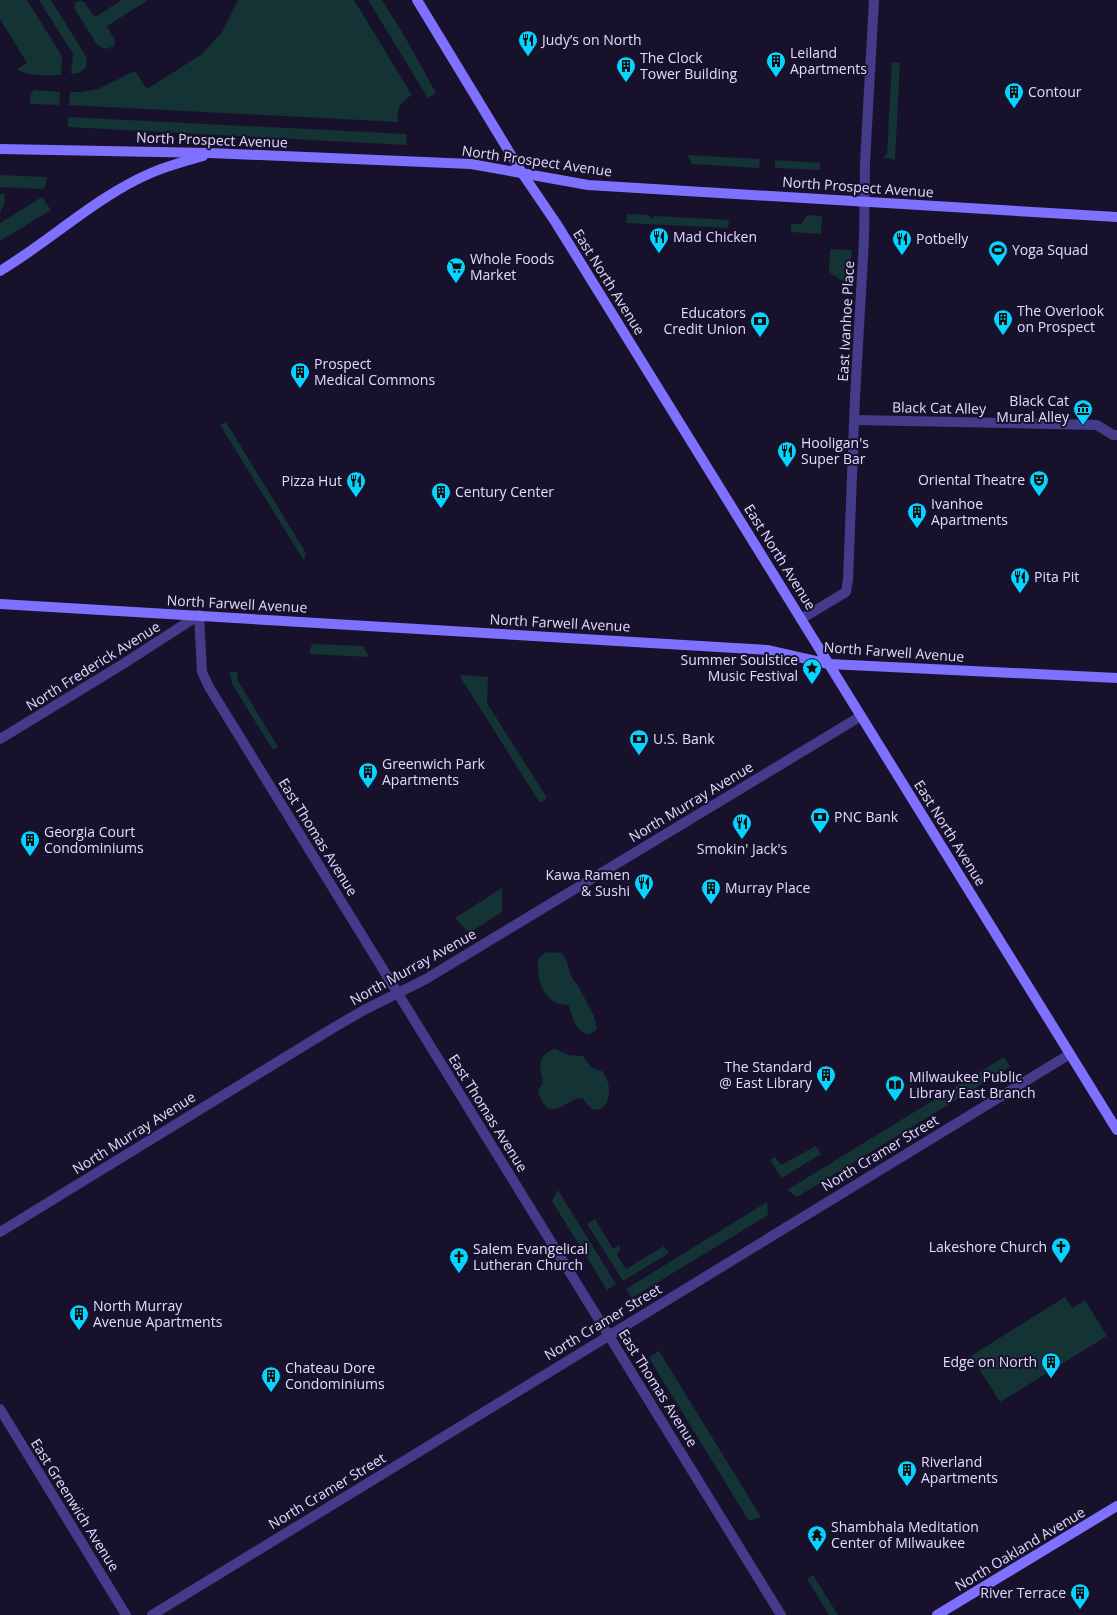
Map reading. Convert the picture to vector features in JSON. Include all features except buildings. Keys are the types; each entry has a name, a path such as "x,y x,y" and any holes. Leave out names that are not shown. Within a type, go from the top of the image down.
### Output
{"main road":[{"name":"East North Avenue","path":"417,0 522,173 556,223 1117,1130"},
{"name":"North Prospect Avenue","path":"0,149 210,153 470,164 588,185 1117,217"},
{"path":"0,271 20,259 110,195 151,173 210,153"},
{"name":"North Farwell Avenue","path":"0,604 767,650 829,664 1117,678"},
{"name":"North Oakland Avenue","path":"937,1615 1117,1506"}],"street":[{"name":"East Ivanhoe Place","path":"801,619 846,592 848,580 874,0"},
{"name":"Black Cat Alley","path":"855,420 1097,425 1113,435 1117,435"},
{"name":"North Frederick Avenue","path":"0,739 200,616"},
{"name":"East Thomas Avenue","path":"200,616 202,672 209,687 781,1615"},
{"name":"North Murray Avenue","path":"0,1232 339,1024 426,979 861,716"},
{"name":"North Cramer Street","path":"152,1615 1070,1054"},
{"name":"East Greenwich Avenue","path":"0,1409 126,1615"}],"green space":[{"path":"0,0 27,0 62,56 61,75 31,74 20,72 17,69 27,63 0,19"},
{"path":"39,0 51,0 87,58 86,67 79,73 71,74 73,54"},
{"path":"122,0 148,0 107,26 115,40 114,46 106,49 96,43 74,8 75,3 83,1 95,17"},
{"path":"238,0 354,0 412,95 402,103 398,110 399,122 69,105 70,92 82,92 98,89 135,71 147,89 202,54 222,32"},
{"path":"368,0 382,0 405,37 436,93 428,98"},
{"path":"892,62 900,63 895,160 883,157 887,154"},
{"path":"34,90 60,92 59,105 30,104 30,94"},
{"path":"68,117 407,134 406,145 68,127"},
{"path":"687,155 760,159 759,168 692,164"},
{"path":"775,160 820,163 820,170 775,168"},
{"path":"0,175 47,177 46,184 43,189 0,187"},
{"path":"0,194 5,194 4,205 0,213"},
{"path":"42,197 51,210 0,241 0,223"},
{"path":"627,214 649,215 652,219 655,216 729,220 728,228 626,223"},
{"path":"807,215 822,216 821,234 791,232 791,224 801,224"},
{"path":"830,249 852,250 850,278 845,281 842,281 829,272"},
{"path":"226,422 306,553 304,561 220,425"},
{"path":"312,644 363,646 369,657 309,654"},
{"path":"230,672 237,672 238,681 278,747 273,750 232,684"},
{"path":"459,675 488,677 487,703 547,798 540,803"},
{"path":"502,888 502,912 469,933 455,918"},
{"path":"546,952 562,953 565,957 572,977 594,1016 597,1029 592,1033 587,1034 578,1028 572,1016 569,1005 560,1004 553,1001 543,990 539,975 538,959"},
{"path":"555,1049 569,1055 583,1056 592,1068 602,1071 607,1081 609,1090 608,1098 605,1105 601,1109 595,1110 589,1106 583,1098 552,1109 547,1107 542,1101 538,1090 543,1083 540,1067 542,1058"},
{"path":"1004,1057 1010,1067 797,1197 787,1190"},
{"path":"816,1146 821,1154 782,1178 770,1160 775,1157 781,1165"},
{"path":"558,1190 616,1284 607,1290 552,1201"},
{"path":"767,1202 768,1215 632,1298 626,1289"},
{"path":"595,1219 613,1249 619,1245 621,1248 617,1255 626,1269 664,1246 669,1253 623,1281 587,1224"},
{"path":"1065,1297 1072,1308 1085,1300 1107,1336 1000,1402 971,1356"},
{"path":"658,1351 761,1517 749,1521 649,1358"},
{"path":"813,1575 838,1615 829,1615 807,1579"}],"place":[{"name":"Judy’s on North","path":"528,57"},
{"name":"Leiland Apartments","path":"776,78"},
{"name":"The Clock Tower Building","path":"626,83"},
{"name":"Contour","path":"1014,109"},
{"name":"Mad Chicken","path":"659,254"},
{"name":"Potbelly","path":"902,256"},
{"name":"Yoga Squad","path":"998,267"},
{"name":"Whole Foods Market","path":"456,284"},
{"name":"The Overlook on Prospect","path":"1003,336"},
{"name":"Educators Credit Union","path":"760,338"},
{"name":"Prospect Medical Commons","path":"300,389"},
{"name":"Black Cat Mural Alley","path":"1083,426"},
{"name":"Hooligan's Super Bar","path":"787,468"},
{"name":"Oriental Theatre","path":"1039,497"},
{"name":"Pizza Hut","path":"356,498"},
{"name":"Century Center","path":"441,509"},
{"name":"Ivanhoe Apartments","path":"917,529"},
{"name":"Pita Pit","path":"1020,594"},
{"name":"Summer Soulstice Music Festival","path":"812,685"},
{"name":"U.S. Bank","path":"639,756"},
{"name":"Greenwich Park Apartments","path":"368,789"},
{"name":"PNC Bank","path":"820,834"},
{"name":"Smokin' Jack's","path":"742,840"},
{"name":"Georgia Court Condominiums","path":"30,857"},
{"name":"Kawa Ramen & Sushi","path":"644,900"},
{"name":"Murray Place","path":"711,905"},
{"name":"The Standard @ East Library","path":"826,1092"},
{"name":"Milwaukee Public Library East Branch","path":"895,1102"},
{"name":"Lakeshore Church","path":"1061,1264"},
{"name":"Salem Evangelical Lutheran Church","path":"459,1274"},
{"name":"North Murray Avenue Apartments","path":"79,1331"},
{"name":"Edge on North","path":"1051,1379"},
{"name":"Chateau Dore Condominiums","path":"271,1393"},
{"name":"Riverland Apartments","path":"907,1487"},
{"name":"Shambhala Meditation Center of Milwaukee","path":"817,1552"},
{"name":"River Terrace","path":"1080,1610"}]}
